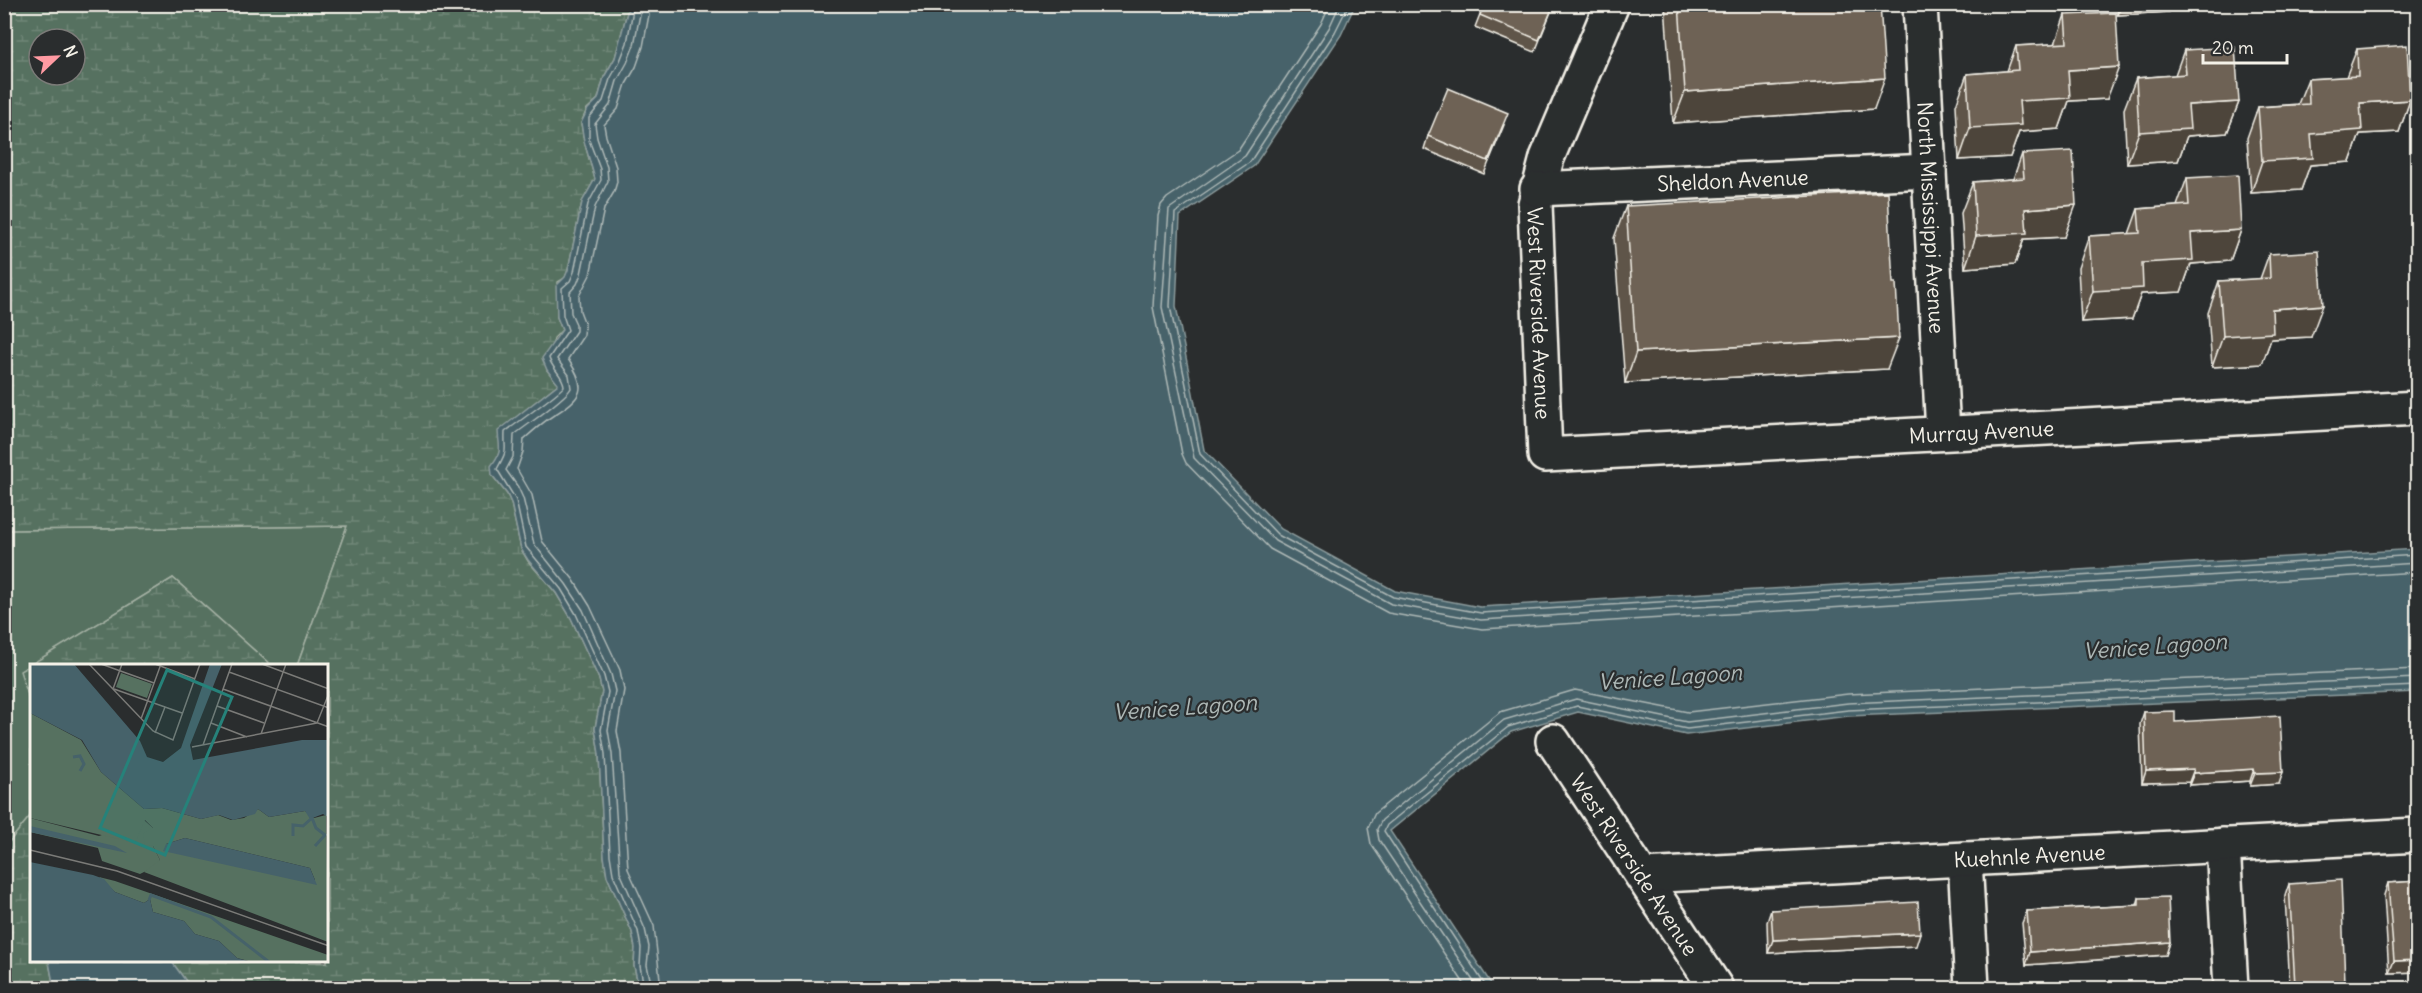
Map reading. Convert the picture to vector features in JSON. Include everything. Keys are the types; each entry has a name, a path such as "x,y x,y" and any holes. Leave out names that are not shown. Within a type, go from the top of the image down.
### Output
{"street":[{"name":"West Riverside Avenue","path":"1545,455 1534,220 1537,189 1547,158 1612,4"},
{"name":"North Mississippi Avenue","path":"1920,4 1943,433"},
{"name":"Sheldon Avenue","path":"1537,189 1929,171"},
{"name":"Murray Avenue","path":"1545,455 2418,408"},
{"name":"West Riverside Avenue","path":"1553,741 1716,988"},
{"name":"Kuehnle Avenue","path":"1643,876 2418,835"},
{"path":"2223,844 2231,988"},
{"path":"1965,859 1972,988"}],"green space":[{"path":"4,5 629,5 615,58 604,77 598,99 587,109 581,123 595,179 582,202 568,270 565,278 558,282 557,317 562,330 554,338 547,370 558,384 499,431 501,447 492,475 511,503 521,549 528,561 556,593 571,618 599,679 602,692 595,728 599,754 604,856 607,876 632,932 635,948 634,966 639,988 191,988 173,963 328,963 328,664 298,664 347,526 5,530"},
{"path":"347,526 298,664 270,664 173,578 21,671 30,701 30,816 5,847 5,530"},
{"path":"173,578 270,664 32,664"},
{"path":"30,665 30,701 20,671"},
{"path":"30,816 30,963 49,963 54,988 5,988 5,847"}],"water":[{"name":"Venice Lagoon","path":"629,5 1355,5 1341,35 1254,166 1180,216 1176,306 1204,450 1281,529 1395,591 1480,607 2417,549 2417,692 1849,716 1686,735 1578,712 1511,732 1390,831 1494,988 639,988 634,966 635,948 632,932 607,876 604,856 599,754 595,728 602,692 599,679 571,618 556,593 521,549 511,503 492,475 491,466 499,453 498,431 558,384 547,370 542,358 562,330 557,317 556,286 568,270 582,202 595,179 581,123 588,109 598,99 604,77 615,58"},
{"path":"49,963 173,963 191,988 54,988"}],"building":[{"path":"1484,4 1554,4 1539,40 1480,15"},
{"path":"1679,4 1880,4 1885,78 1685,92"},
{"path":"2116,13 2119,67 2068,70 2070,98 2019,101 2021,125 1970,128 1967,74 2018,70 2016,46 2067,43 2065,15"},
{"path":"2407,45 2410,100 2360,103 2362,130 2311,134 2313,158 2262,161 2258,107 2309,104 2308,79 2358,76 2357,49"},
{"path":"2235,47 2239,102 2188,105 2190,129 2139,132 2136,78 2186,74 2184,50"},
{"path":"1448,88 1508,113 1488,161 1428,136"},
{"path":"2073,151 2076,205 2025,209 2027,233 1976,236 1973,182 2024,178 2022,154"},
{"path":"2238,175 2241,230 2191,233 2193,260 2142,263 2143,288 2093,291 2089,236 2140,233 2138,209 2189,205 2187,178"},
{"path":"1888,192 1893,283 1896,283 1899,338 1636,352 1626,206"},
{"path":"2319,251 2323,305 2272,309 2273,333 2223,336 2219,281 2270,278 2269,254"},
{"path":"2175,711 2175,722 2280,716 2283,772 2255,773 2254,769 2194,773 2194,769 2146,771 2144,712"},
{"path":"2341,880 2345,983 2295,985 2289,884"},
{"path":"2418,881 2418,960 2394,961 2388,883"},
{"path":"2168,897 2170,942 2030,952 2027,911 2139,905 2139,898"},
{"path":"1918,902 1920,933 1773,940 1771,910"}]}
